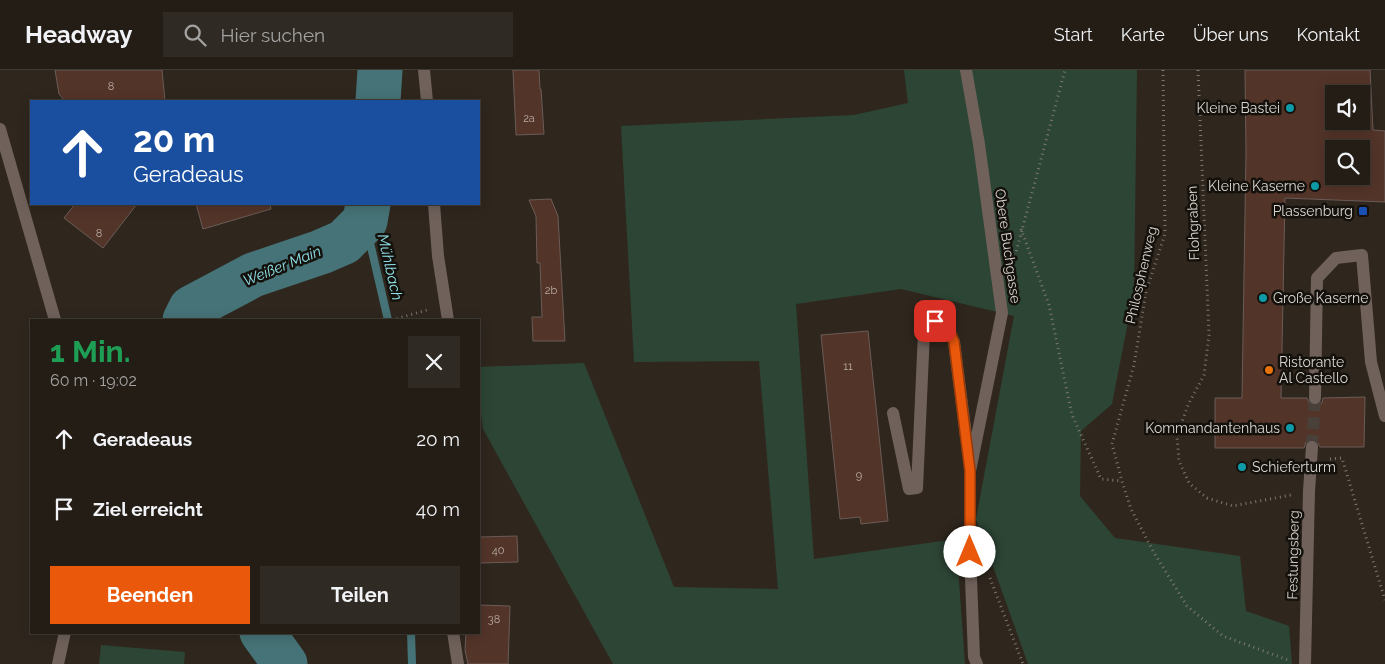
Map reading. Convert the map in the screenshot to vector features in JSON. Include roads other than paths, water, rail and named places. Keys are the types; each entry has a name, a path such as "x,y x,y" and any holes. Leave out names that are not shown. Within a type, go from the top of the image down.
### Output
{"street":[{"path":"424,70 426,100"},
{"name":"Obere Buchgasse","path":"966,70 979,144 1002,313 970,471 970,552 974,657 977,664"},
{"path":"0,129 55,319"},
{"path":"434,205 438,256 448,319"},
{"path":"1315,398 1317,278 1336,258 1362,255 1371,362 1385,416"},
{"path":"892,412 909,489 917,488 924,332 935,321 947,325 954,342 970,471"},
{"name":"Festungsberg","path":"1305,664 1309,492 1312,454"},
{"path":"58,664 65,634"},
{"path":"450,634 458,664"}],"waterway":[{"name":"Weißer Main","path":"378,100 380,70"},
{"name":"Weißer Main","path":"186,319 191,308 253,275 321,252 344,242 365,221 368,205"},
{"name":"Mühlbach","path":"365,221 388,319"},
{"name":"Weißer Main","path":"263,634 285,664"},
{"name":"Mühlbach","path":"411,634 412,664"}],"tunnel":[{"path":"1312,447 1315,398"}],"place":[{"name":"Kleine Bastei","path":"1290,108"},
{"name":"Kleine Kaserne","path":"1315,186"},
{"name":"Plassenburg","path":"1363,211"},
{"name":"Große Kaserne","path":"1263,298"},
{"name":"Ristorante Al Castello","path":"1269,370"},
{"name":"Kommandantenhaus","path":"1290,428"},
{"name":"Schieferturm","path":"1242,467"}]}
